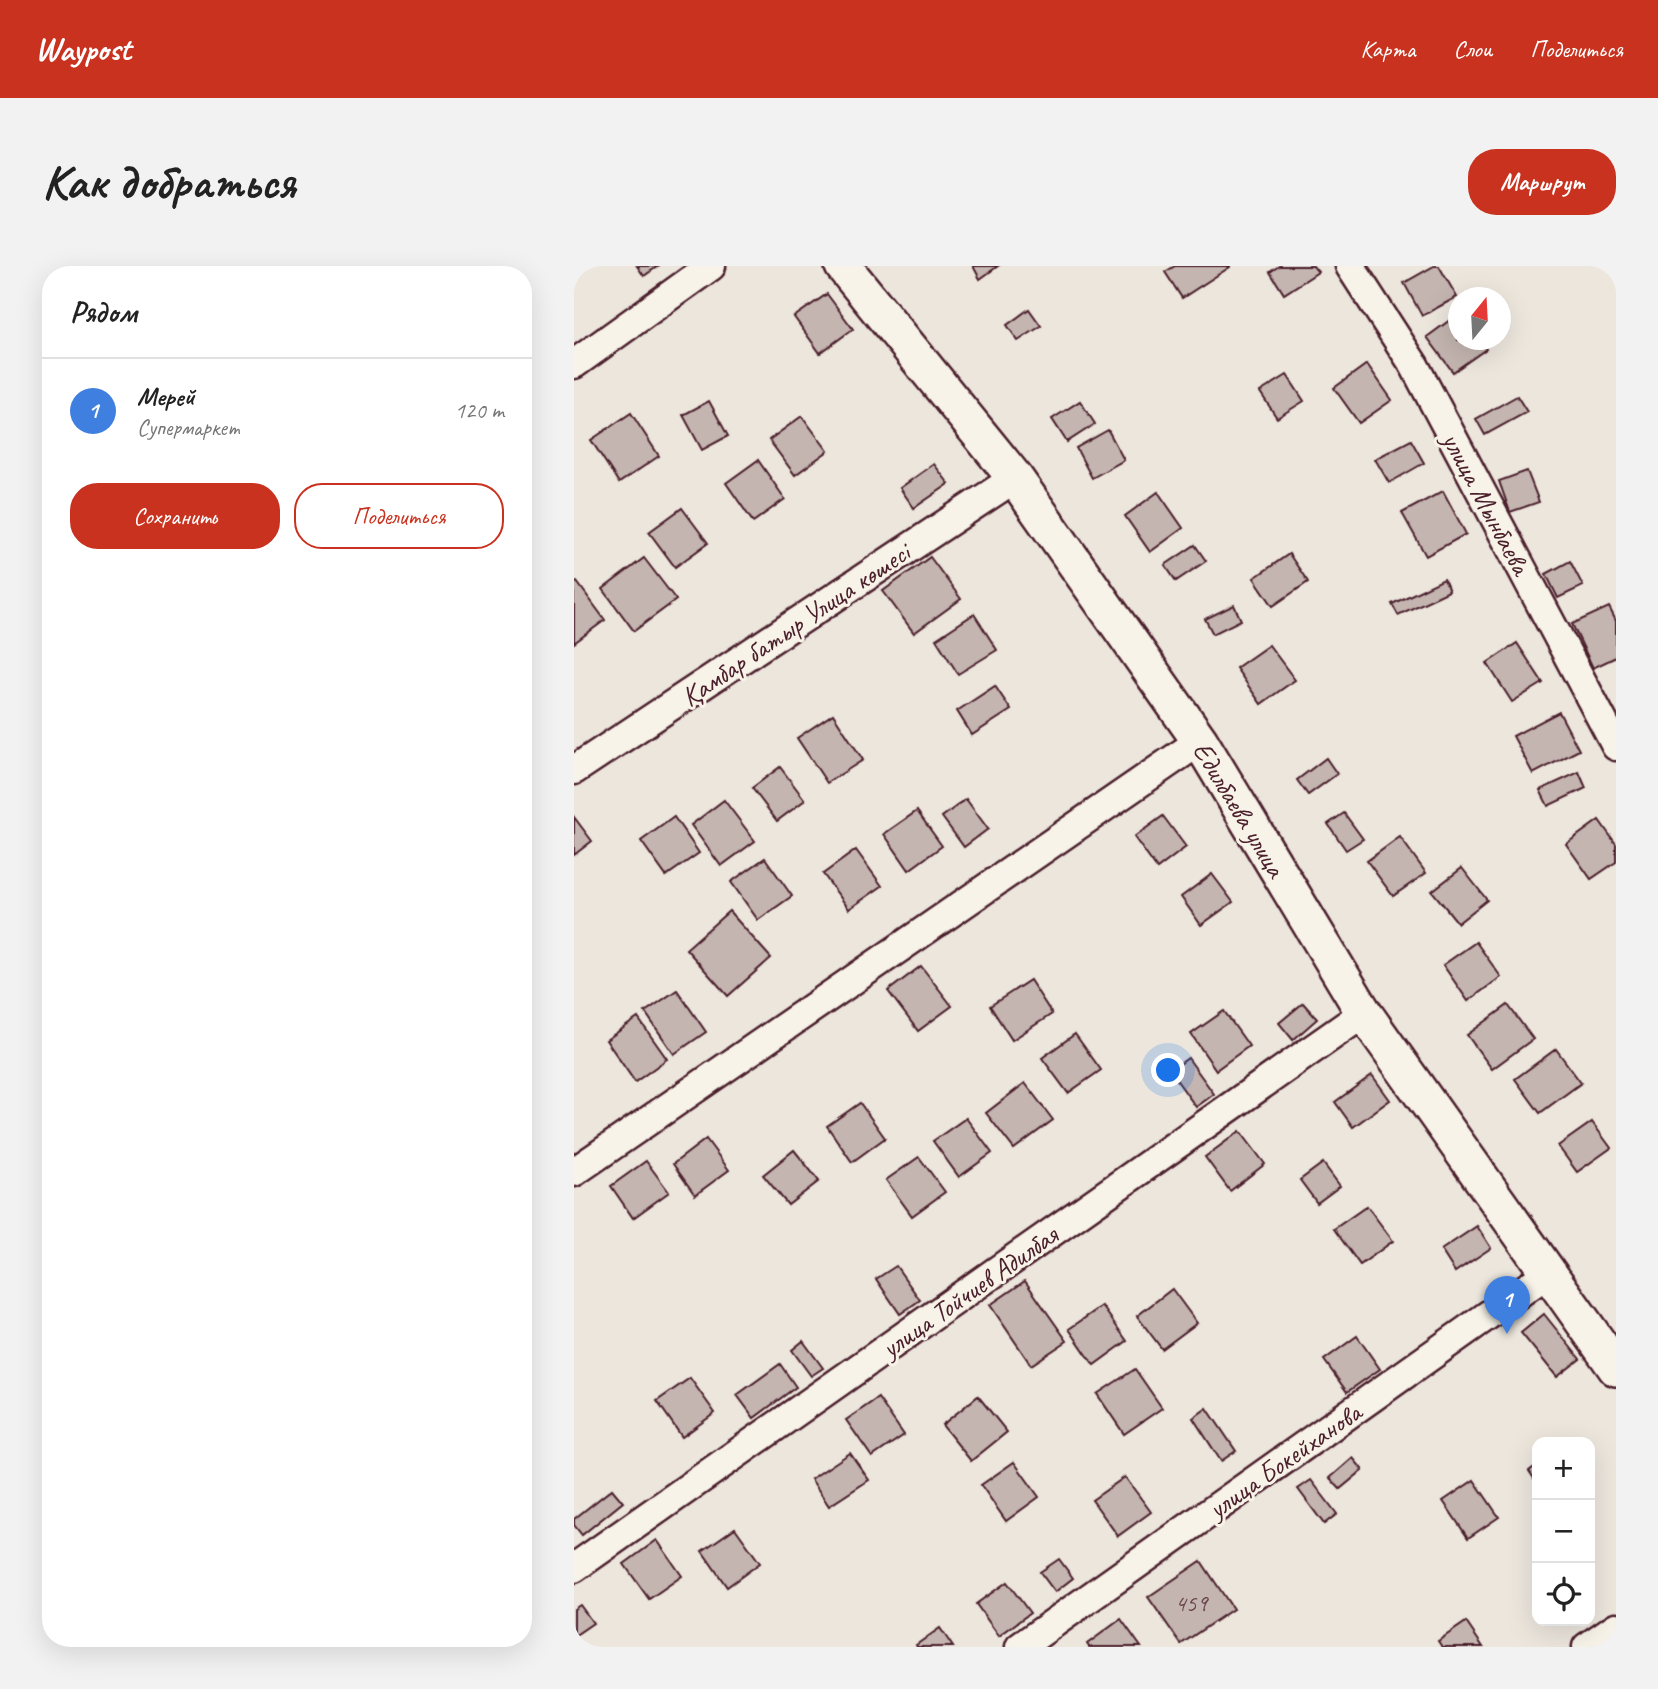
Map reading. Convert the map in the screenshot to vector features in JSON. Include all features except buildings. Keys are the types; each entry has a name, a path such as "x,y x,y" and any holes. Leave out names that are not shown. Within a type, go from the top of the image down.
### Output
{"street":[{"path":"574,364 711,266"},
{"name":"Едилбаева улица","path":"844,266 1015,478 1200,741 1364,1013 1616,1367"},
{"name":"улица Мынбаева","path":"1350,266 1414,365 1616,746"},
{"name":"Қамбар батыр Улица көшесі","path":"574,770 1015,478"},
{"path":"574,1172 1200,741"},
{"name":"улица Тойчиев Адилбая","path":"574,1568 1364,1013"},
{"name":"улица Бокейханова","path":"1020,1647 1549,1272"},
{"path":"1587,1647 1616,1627"}],"place":[{"name":"Мерей","path":"1507,1334"}]}
